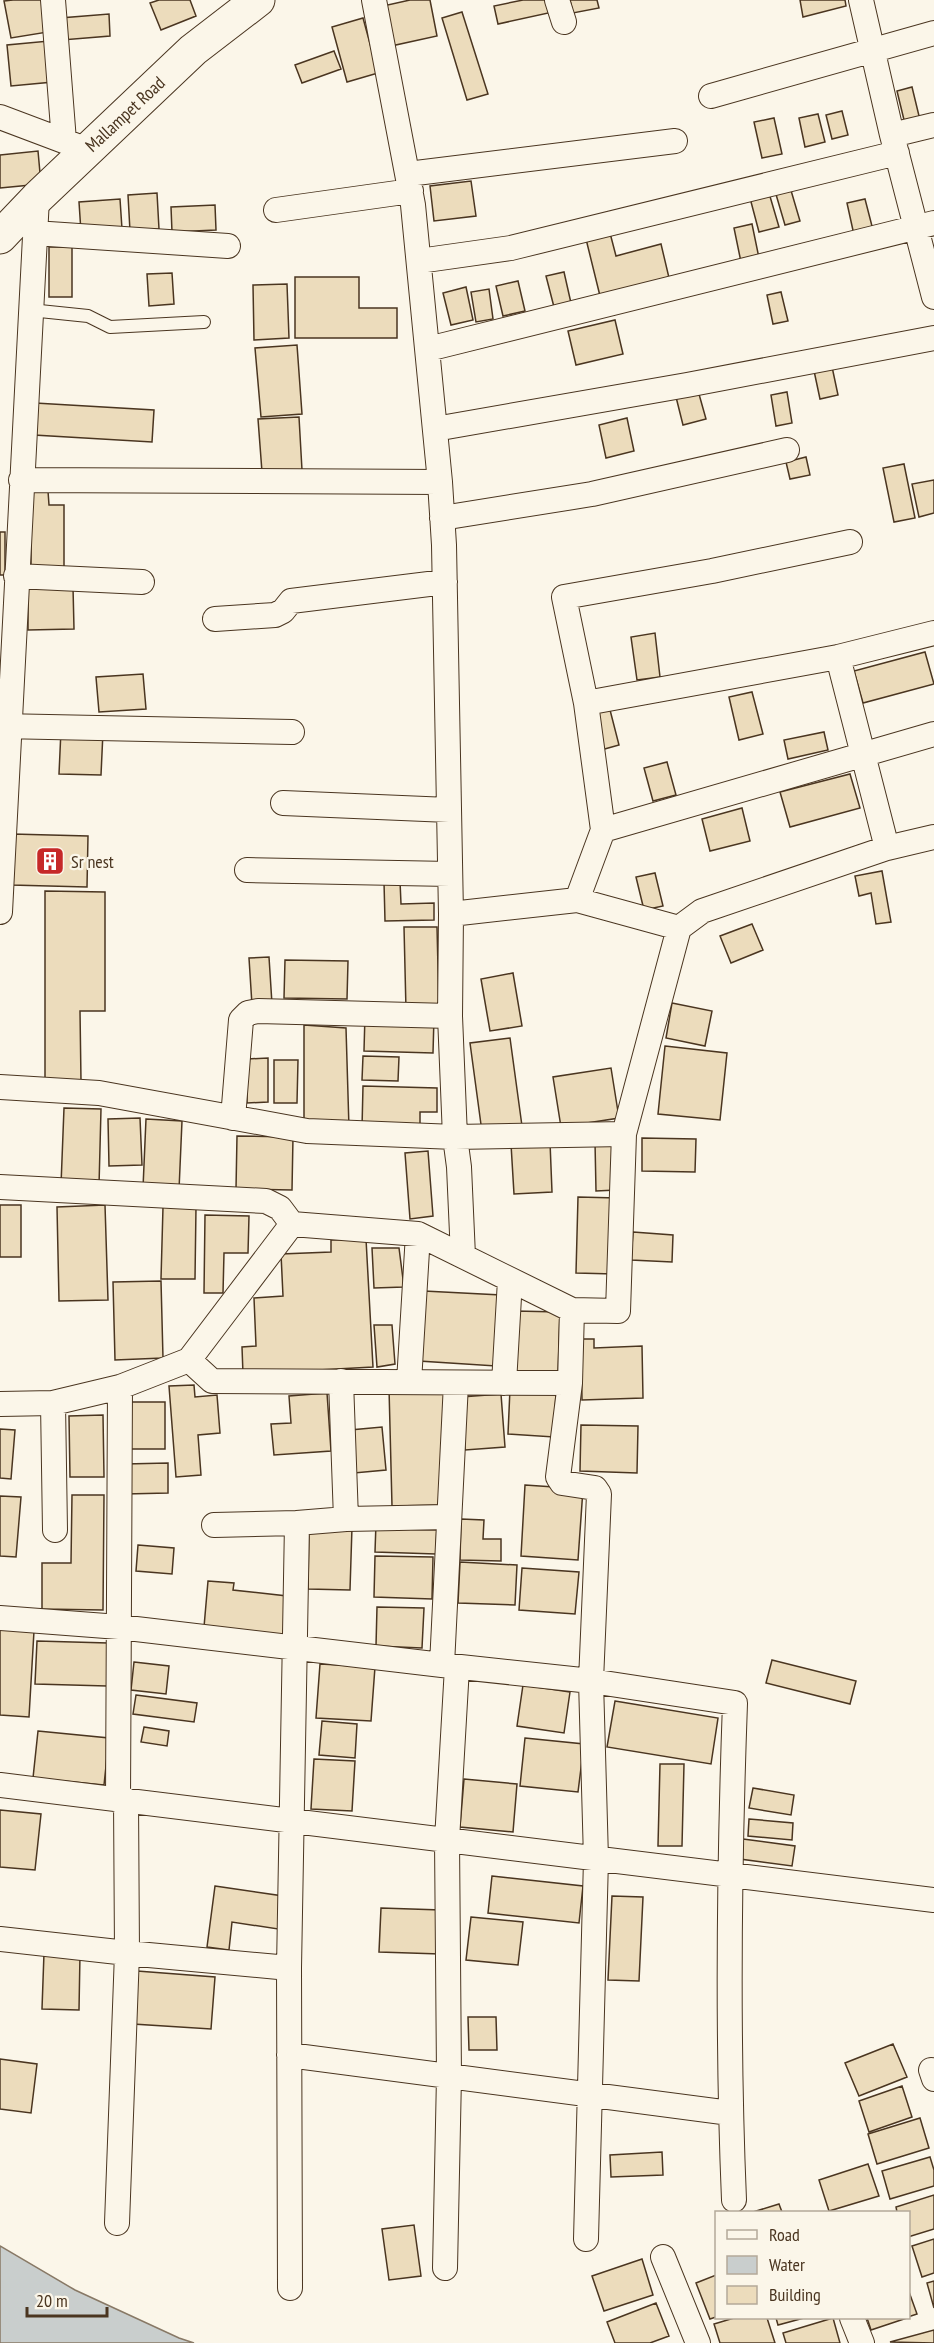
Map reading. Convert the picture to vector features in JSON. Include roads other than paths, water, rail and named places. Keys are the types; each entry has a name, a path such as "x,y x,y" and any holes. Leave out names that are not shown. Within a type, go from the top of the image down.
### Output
{"main road":[{"name":"Mallampet Road","path":"0,237 37,198 76,145 258,0"}],"street":[{"path":"0,117 76,145 53,0"},
{"path":"374,0 409,183 419,261 440,482 445,582 451,914 450,1016 463,1256"},
{"path":"861,0 895,144 925,225 934,297"},
{"path":"711,96 934,33"},
{"path":"419,261 511,248 895,144 934,125"},
{"path":"276,210 409,183 675,141"},
{"path":"0,912 4,726 16,576 9,530 21,480 37,198"},
{"path":"428,349 925,225"},
{"path":"34,233 228,246"},
{"path":"435,429 687,386 934,338"},
{"path":"442,518 582,496 787,450"},
{"path":"21,480 440,482"},
{"path":"577,900 603,830 586,703 564,597 712,571 850,542"},
{"path":"16,576 142,582"},
{"path":"216,619 275,615 283,611 291,601 445,582"},
{"path":"586,703 838,657 934,633"},
{"path":"838,657 886,848"},
{"path":"4,726 141,727 292,732"},
{"path":"603,830 934,734"},
{"path":"283,804 449,810"},
{"path":"0,1187 266,1201 280,1208 292,1224 418,1234 572,1310 618,1311 624,1134 679,928 702,911 886,848 934,837"},
{"path":"247,870 450,874"},
{"path":"451,914 577,900 679,928"},
{"path":"234,1118 241,1020 248,1013 258,1011 450,1016"},
{"path":"0,1087 99,1093 308,1131 455,1137 624,1134"},
{"path":"0,1404 52,1403 120,1387 189,1360 292,1224"},
{"path":"409,1382 418,1234"},
{"path":"504,1383 510,1280"},
{"path":"572,1310 570,1383 558,1477 562,1483 595,1488 599,1494 591,1682 596,1858 586,2239"},
{"path":"189,1360 212,1381 570,1383"},
{"path":"341,1381 346,1519"},
{"path":"446,2268 449,2076 447,1840 449,1517 456,1383"},
{"path":"117,2223 127,1953 119,1627 120,1387"},
{"path":"52,1403 55,1530"},
{"path":"214,1525 449,1517"},
{"path":"290,2288 289,1968 297,1523"},
{"path":"0,1618 119,1627 591,1682 735,1703 729,1874 730,2113 734,2200"},
{"path":"0,1785 934,1900"},
{"path":"0,1939 289,1968"},
{"path":"290,2055 730,2113"},
{"path":"663,2257 698,2343"},
{"path":"852,2319 862,2343"}],"lane":[{"path":"30,310 88,316 110,327 204,322"}],"water":[{"path":"0,2246 75,2290 194,2343 0,2343"}],"place":[{"name":"Sr nest","path":"50,861"}]}
